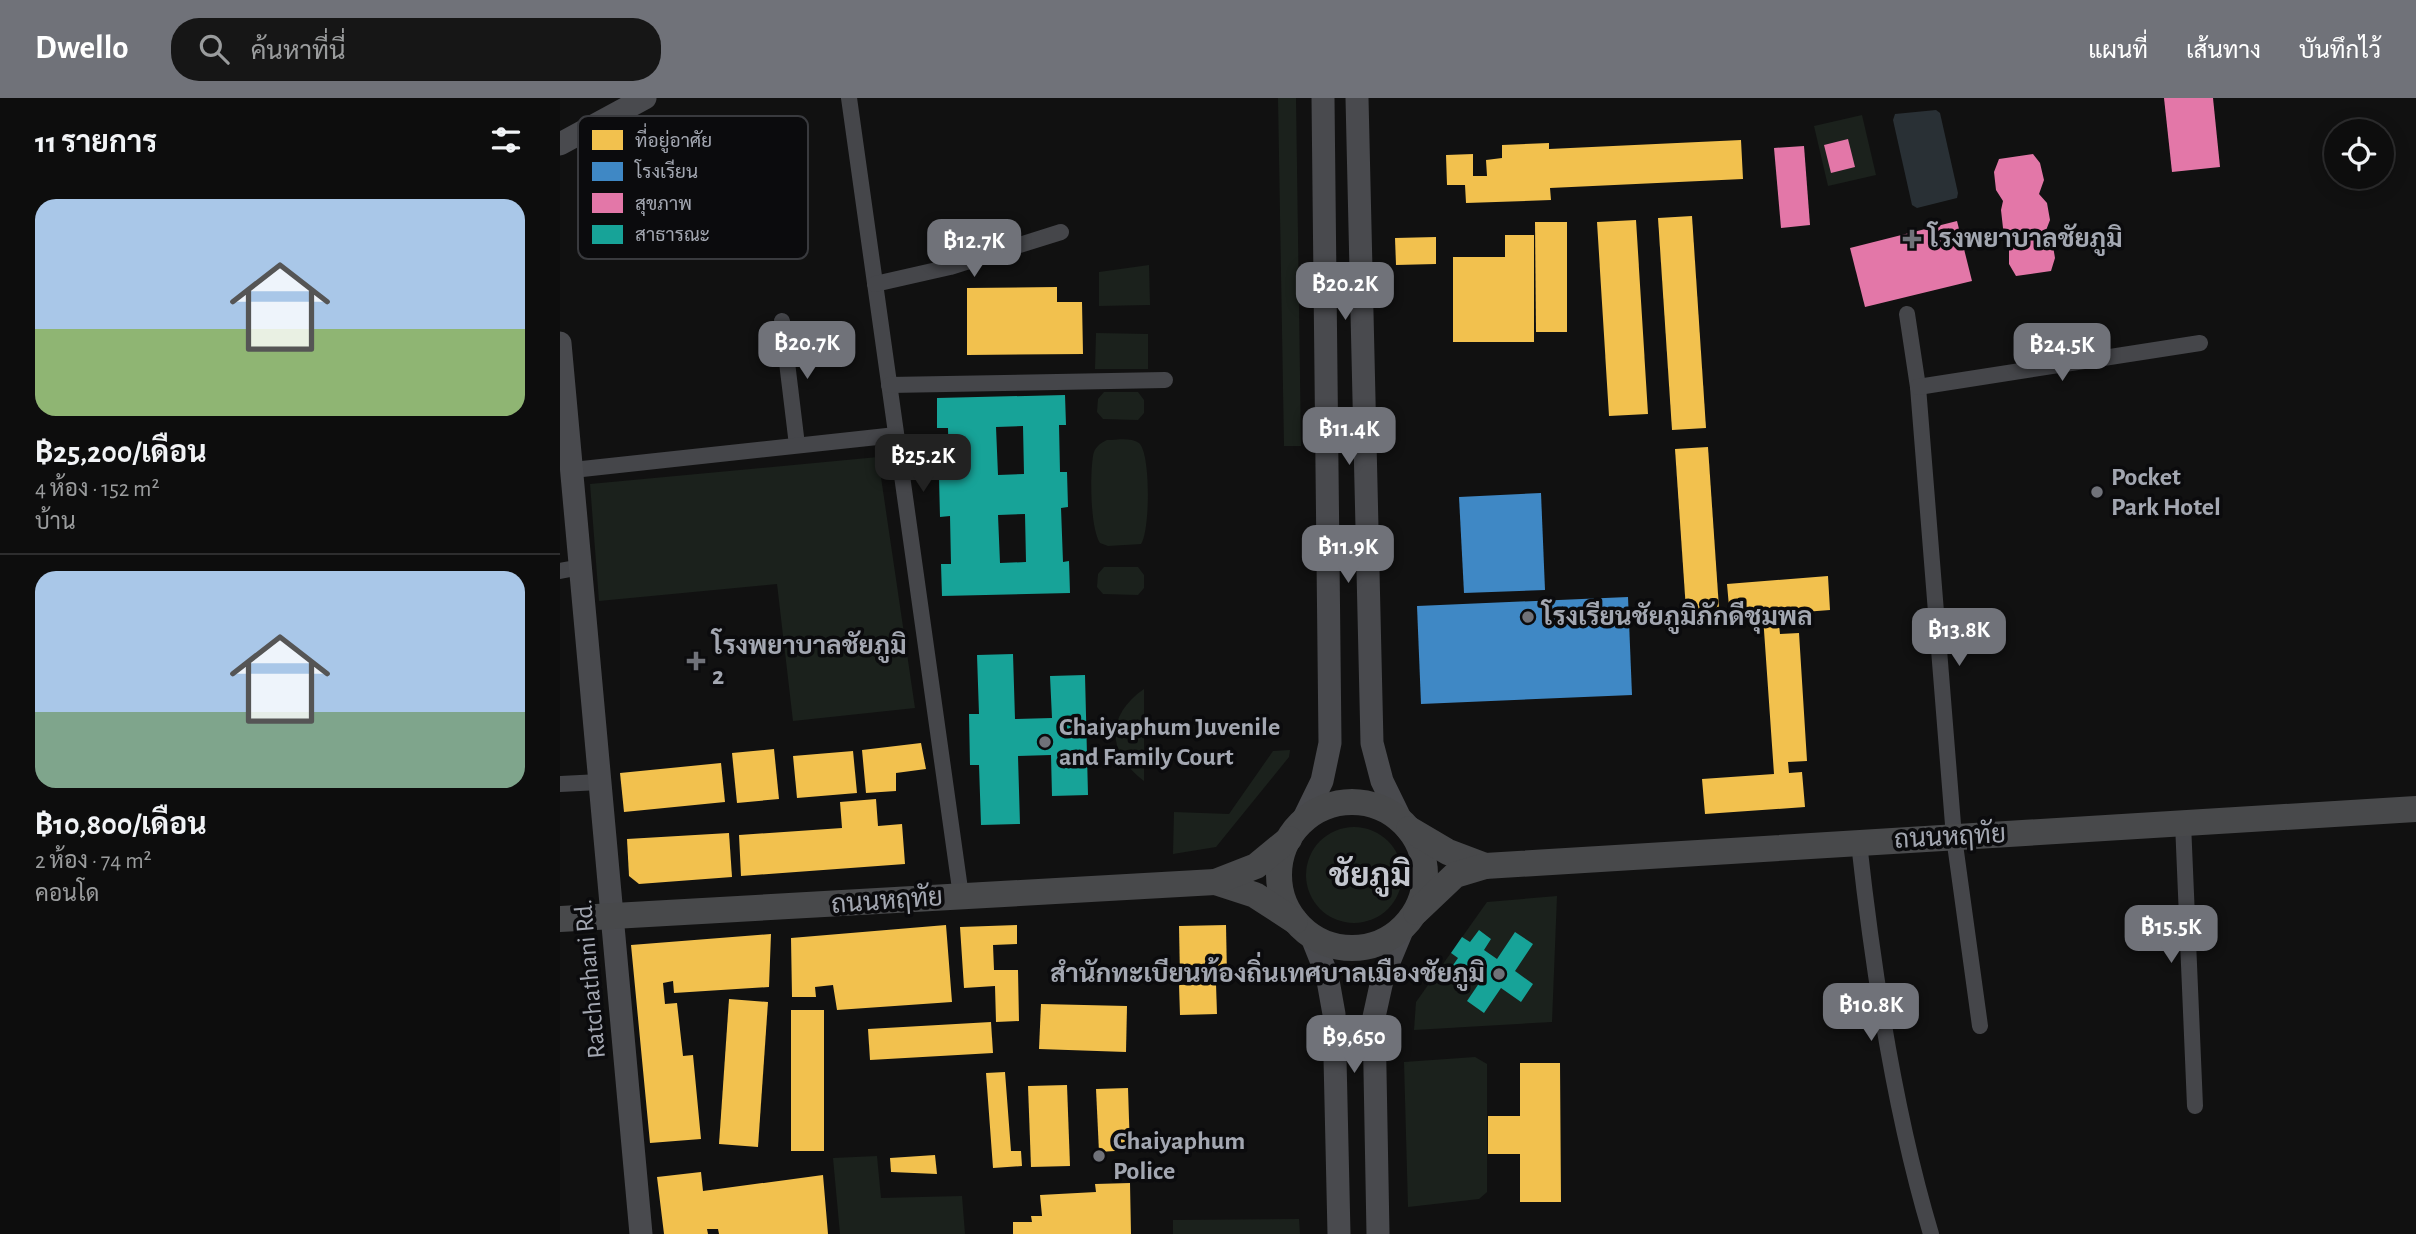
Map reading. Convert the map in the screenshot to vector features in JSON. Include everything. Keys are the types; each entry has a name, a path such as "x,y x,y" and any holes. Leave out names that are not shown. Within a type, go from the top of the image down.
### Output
{"main road":[{"path":"1345,802 1369,804 1391,813 1406,826 1421,849 1425,872 1423,893 1409,920 1386,940 1368,947 1349,949 1330,945 1303,928 1284,902 1280,882 1281,860 1296,830 1322,809 1345,802"},
{"name":"ถนนหฤทัย","path":"1409,920 1455,875 1485,866 2416,809"},
{"name":"ถนนหฤทัย","path":"1406,826 1448,852 1485,866"},
{"name":"ถนนหฤทัย","path":"560,919 1215,882 1256,866 1296,830"},
{"name":"ถนนหฤทัย","path":"1215,882 1255,895 1303,928"}],"street":[{"path":"612,116 645,98"},
{"path":"849,98 961,896"},
{"path":"1296,830 1322,781 1330,743 1323,98"},
{"path":"1357,98 1372,743 1382,781 1406,826"},
{"path":"560,144 578,134"},
{"path":"875,284 950,267 1061,233"},
{"path":"1325,302 1362,300"},
{"path":"1907,314 1918,387 1954,837 1980,1026"},
{"path":"782,321 797,445"},
{"path":"1918,387 2200,342"},
{"name":"Ratchathani Rd.","path":"560,343 573,470 571,569 600,782 641,1234"},
{"path":"889,385 1165,380"},
{"path":"573,470 896,435"},
{"path":"1328,563 1368,563"},
{"path":"560,783 600,782"},
{"path":"2183,823 2195,1106"},
{"path":"1859,843 1866,902 1909,1160 1931,1234"},
{"path":"1378,1234 1374,1017 1383,976 1409,920"},
{"path":"1303,928 1327,975 1334,1014 1339,1234"}],"shaded area":[{"path":"1278,98 1296,98 1301,446 1284,446"},
{"path":"1936,110 1940,113 1958,193 1957,198 1917,208 1912,205 1893,120 1895,114"},
{"path":"1862,115 1876,175 1828,186 1814,126"},
{"path":"1149,265 1150,305 1099,306 1099,272"},
{"path":"1096,333 1148,334 1148,369 1095,369"},
{"path":"1104,392 1138,392 1144,400 1144,413 1138,420 1103,419 1097,412 1098,399"},
{"path":"1107,440 1132,440 1139,443 1143,450 1148,493 1146,525 1141,544 1108,546 1100,543 1097,535 1092,501 1092,465 1096,448"},
{"path":"878,457 915,708 793,721 777,584 599,601 590,484"},
{"path":"1104,567 1138,567 1144,575 1144,588 1138,595 1103,594 1097,587 1098,574"},
{"path":"1144,689 1144,781 1123,759 1117,747 1116,735 1122,711"},
{"path":"1290,750 1289,757 1216,847 1173,854 1174,812 1229,814 1273,751"},
{"path":"1345,827 1363,827 1381,835 1394,848 1402,866 1399,894 1381,915 1363,923 1345,923 1327,915 1314,902 1306,884 1306,866 1314,848 1327,835"},
{"path":"1557,896 1552,1022 1414,1030 1416,1002 1487,902"},
{"path":"1475,1057 1487,1064 1487,1192 1479,1199 1408,1207 1404,1062"},
{"path":"877,1156 881,1198 962,1196 965,1234 840,1234 833,1158"},
{"path":"1299,1219 1300,1234 1173,1234 1173,1220"}],"building: ที่อยู่อาศัย":[{"path":"1741,140 1743,179 1550,188 1551,200 1466,203 1465,185 1447,185 1446,155 1473,154 1473,176 1487,176 1486,160 1502,158 1502,145 1549,143 1549,149"},
{"path":"1692,216 1706,428 1672,430 1658,218"},
{"path":"1636,220 1648,414 1609,416 1597,222"},
{"path":"1535,222 1567,222 1567,332 1536,332"},
{"path":"1505,235 1534,235 1534,342 1453,342 1453,257 1505,257"},
{"path":"1436,237 1436,264 1396,265 1395,238"},
{"path":"1057,287 1057,302 1082,302 1083,354 967,355 967,288"},
{"path":"1708,447 1719,608 1686,610 1675,449"},
{"path":"1828,576 1830,610 1778,614 1780,634 1799,633 1807,761 1788,762 1789,773 1802,772 1805,807 1705,814 1702,779 1774,774 1763,616 1730,618 1727,584"},
{"path":"921,743 926,769 896,773 896,791 866,793 862,750"},
{"path":"774,749 779,799 737,803 732,753"},
{"path":"853,751 857,793 797,798 793,756"},
{"path":"721,763 725,802 624,812 620,773"},
{"path":"876,799 878,826 902,824 905,864 741,876 739,835 842,828 840,802"},
{"path":"729,833 732,877 639,884 629,876 627,839"},
{"path":"946,925 952,1002 837,1010 833,985 815,987 816,997 792,997 791,938"},
{"path":"1017,925 1017,944 993,945 994,970 1018,970 1019,1021 996,1022 995,986 964,988 960,927"},
{"path":"1226,925 1227,976 1180,977 1179,926"},
{"path":"771,934 769,987 674,993 673,981 663,983 665,1004 677,1003 683,1056 693,1055 701,1139 650,1143 631,945"},
{"path":"1216,984 1217,1014 1180,1015 1179,985"},
{"path":"729,999 768,1002 758,1147 719,1144"},
{"path":"1041,1004 1127,1006 1126,1052 1039,1049"},
{"path":"791,1010 824,1010 824,1151 791,1151"},
{"path":"991,1022 993,1053 870,1060 868,1029"},
{"path":"1520,1063 1560,1063 1561,1202 1520,1202 1520,1154 1488,1154 1488,1116 1520,1116"},
{"path":"1005,1072 1011,1151 1021,1151 1022,1166 993,1168 986,1073"},
{"path":"1067,1085 1070,1166 1031,1167 1028,1086"},
{"path":"1128,1088 1130,1150 1099,1152 1096,1089"},
{"path":"935,1155 937,1174 891,1172 890,1158"},
{"path":"701,1172 703,1191 823,1175 828,1234 719,1234 718,1229 707,1229 708,1234 664,1234 657,1177"},
{"path":"1130,1183 1131,1234 1013,1234 1013,1222 1032,1222 1031,1216 1042,1216 1040,1195 1096,1192 1095,1184"}],"building: โรงเรียน":[{"path":"1541,493 1545,590 1464,593 1459,497"},
{"path":"1628,597 1632,695 1421,704 1417,606"}],"building: สุขภาพ":[{"path":"2164,98 2213,98 2220,167 2172,172"},
{"path":"1848,139 1855,167 1831,173 1824,145"},
{"path":"1804,146 1810,225 1781,228 1774,148"},
{"path":"2033,154 2040,163 2044,180 2039,194 2047,203 2050,220 2045,233 2052,240 2055,258 2051,271 2016,276 2009,264 2009,238 2003,228 2001,210 2003,201 1996,190 1994,172 1999,159"},
{"path":"1957,221 1972,281 1865,307 1850,248"}],"building: สาธารณะ":[{"path":"1065,395 1066,425 1059,425 1060,472 1067,472 1068,507 1061,508 1063,562 1069,561 1070,593 942,596 941,564 951,564 950,516 940,517 939,478 949,478 948,428 937,428 937,398","holes":["1023,426 1024,474 998,475 996,427","1025,514 1026,562 1000,563 998,515"]},
{"path":"1013,654 1015,719 1052,718 1050,676 1085,675 1088,795 1052,796 1051,755 1018,756 1020,824 981,825 979,765 970,765 969,714 979,714 977,655"},
{"name":"สำนักทะเบียนท้องถิ่นเทศบาลเมืองชัยภูมิ","path":"1479,930 1491,939 1484,950 1497,959 1515,932 1533,944 1515,971 1533,984 1521,1002 1501,988 1484,1013 1467,1001 1484,976 1474,969 1467,980 1451,968 1458,958 1451,953 1462,937 1470,942"}],"place":[{"name":"โรงพยาบาลชัยภูมิ","path":"1912,239"},
{"name":"Pocket Park Hotel","path":"2097,492"},
{"name":"โรงเรียนชัยภูมิภักดีชุมพล","path":"1528,617"},
{"name":"โรงพยาบาลชัยภูมิ 2","path":"696,661"},
{"name":"Chaiyaphum Juvenile and Family Court","path":"1045,742"},
{"name":"สำนักทะเบียนท้องถิ่นเทศบาลเมืองชัยภูมิ","path":"1499,974"},
{"name":"Chaiyaphum Police","path":"1099,1156"}],"district":[{"name":"ชัยภูมิ","path":"1370,876"}]}
